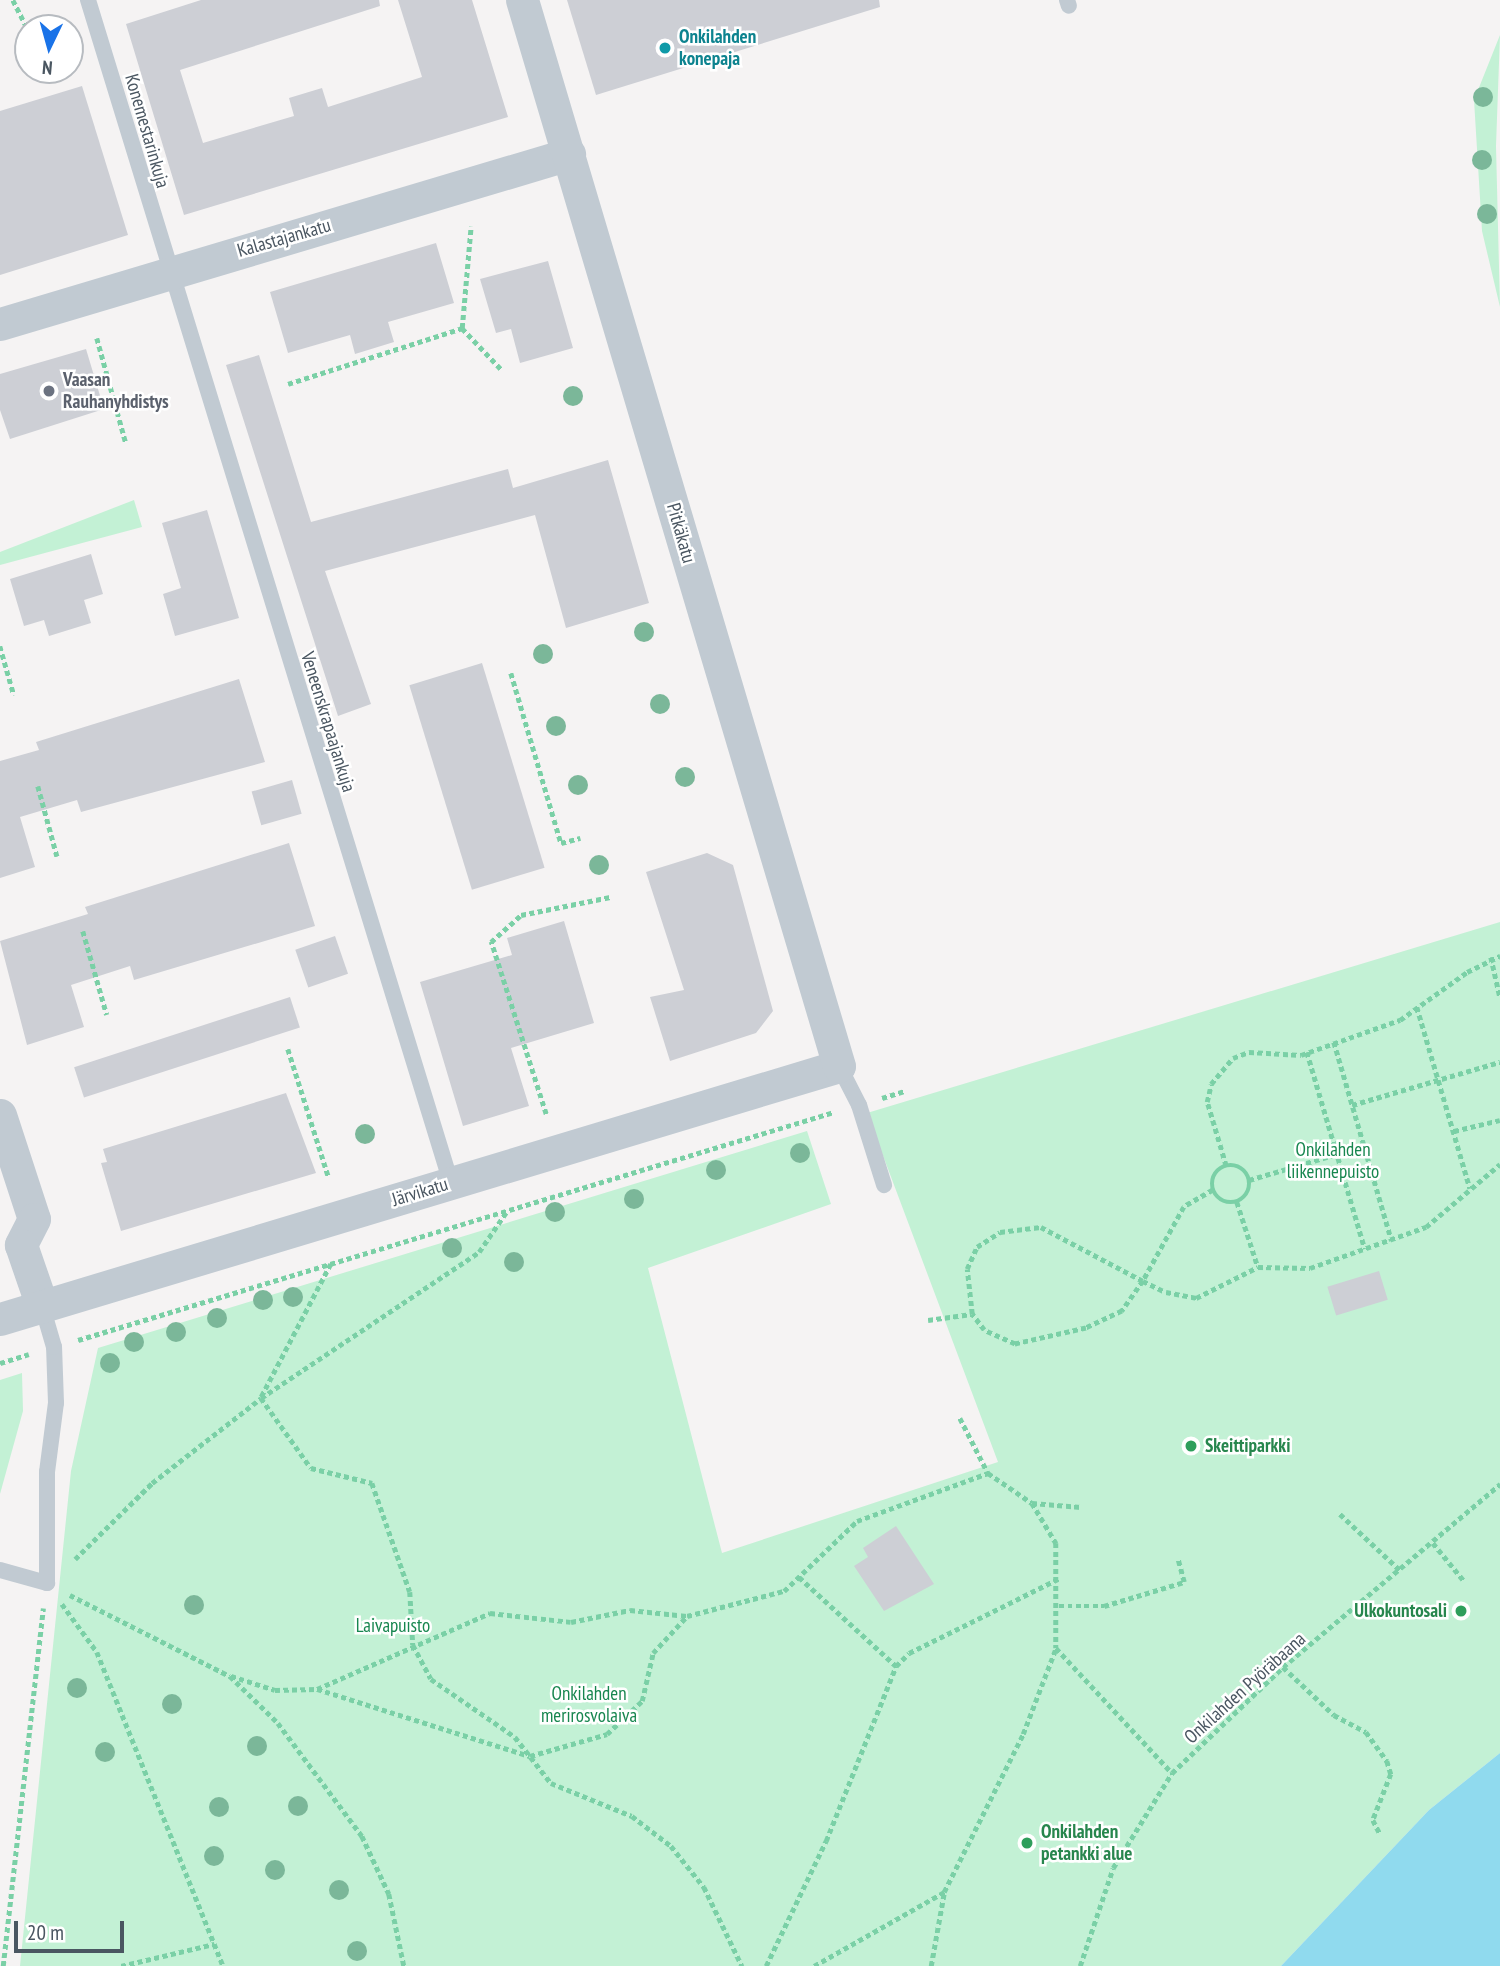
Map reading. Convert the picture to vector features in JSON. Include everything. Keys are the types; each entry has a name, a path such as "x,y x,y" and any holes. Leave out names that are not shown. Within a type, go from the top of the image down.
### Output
{"street":[{"name":"Pitkäkatu","path":"522,0 839,1066"},
{"name":"Kalastajankatu","path":"0,324 569,155"},
{"name":"Järvikatu","path":"0,1319 839,1066"},
{"path":"0,1115 34,1219 21,1245 42,1306"}],"lane":[{"name":"Konemestarinkuja","path":"88,0 166,273"},
{"name":"Veneenskrapaajankuja","path":"166,273 451,1183"},
{"path":"839,1066 859,1105 884,1185"},
{"path":"0,1570 47,1583 54,1347 42,1306"}],"path":[{"path":"471,226 461,328 501,369"},
{"path":"288,384 461,328"},
{"path":"97,338 126,443"},
{"path":"0,646 14,695"},
{"path":"511,673 561,843 580,838"},
{"path":"38,786 57,856"},
{"path":"546,1114 491,942 522,915 610,897"},
{"path":"83,931 107,1015"},
{"path":"1226,1166 1207,1102 1221,1069 1249,1052 1307,1052 1400,1020 1491,957 1500,956"},
{"path":"1491,957 1500,997"},
{"path":"1417,1007 1470,1189"},
{"path":"1334,1042 1392,1241"},
{"path":"288,1049 329,1178"},
{"path":"1307,1052 1365,1249"},
{"path":"1352,1105 1500,1062"},
{"path":"0,1363 905,1091"},
{"path":"1454,1131 1500,1119"},
{"path":"1258,1267 1237,1202 1249,1180 1364,1146"},
{"path":"3,1966 47,1583 152,1483 261,1398 479,1252 508,1210 512,1164"},
{"path":"1213,1189 1184,1207 1143,1281 1122,1311 1086,1328 1015,1344 984,1330 972,1314 964,1284 977,1247 1019,1228 1041,1227 1143,1281 1196,1298 1258,1267 1310,1268 1426,1227 1500,1164"},
{"path":"1237,1202 1218,1198 1213,1189 1217,1171 1226,1166 1240,1168 1249,1180"},
{"path":"261,1398 331,1264"},
{"path":"928,1320 972,1314"},
{"path":"261,1398 311,1468 372,1483 410,1592 414,1645 431,1679 515,1737 551,1783 632,1816 671,1846 704,1887 742,1966"},
{"path":"931,1966 944,1892 1023,1734 1056,1647 1059,1606 1060,1578 1055,1543 1031,1503 988,1473 960,1418"},
{"path":"317,1689 490,1614 571,1622 630,1610 687,1616 784,1591 857,1521 988,1473"},
{"name":"Onkilahden Pyöräbaana","path":"1080,1966 1113,1868 1172,1773 1283,1667 1401,1571 1500,1484"},
{"path":"1031,1503 1081,1507"},
{"path":"1340,1514 1401,1571"},
{"path":"1433,1543 1465,1582"},
{"path":"1059,1606 1104,1606 1184,1582 1178,1559"},
{"path":"799,1577 896,1666"},
{"path":"766,1966 826,1842 896,1666 909,1653 1060,1578"},
{"path":"47,1583 230,1676 275,1690 317,1689 530,1756 607,1734 642,1701 653,1653 687,1616"},
{"path":"47,1583 97,1652 223,1966"},
{"path":"1056,1647 1172,1773"},
{"path":"1283,1667 1334,1715 1366,1732 1387,1761 1391,1774 1373,1821 1380,1833"},
{"path":"230,1676 278,1723 362,1836 388,1895 404,1966"},
{"path":"814,1966 944,1892"},
{"path":"121,1966 214,1944"}],"green space":[{"path":"1500,35 1496,146 1500,307 1482,231 1474,100"},
{"path":"134,500 142,527 0,565 0,552"},
{"name":"Laivapuisto","path":"1500,922 1500,1753 1429,1810 1281,1966 20,1966 71,1471 98,1348 807,1131 831,1204 648,1268 722,1553 998,1462 867,1113"},
{"path":"22,1373 23,1411 0,1494 0,1380"}],"water":[{"path":"1500,1753 1500,1966 1281,1966 1429,1810"}],"building":[{"path":"201,0 379,0 380,6 180,70 203,143 294,116 289,98 322,88 328,107 422,77 398,0 472,0 508,117 184,215 126,24"},
{"name":"Onkilahden konepaja","path":"567,0 879,0 880,7 596,95"},
{"path":"82,86 128,235 0,275 0,111"},
{"path":"436,243 454,303 388,322 394,342 355,354 350,335 288,353 270,292"},
{"path":"548,261 573,348 520,363 511,329 496,333 480,279"},
{"name":"Vaasan Rauhanyhdistys","path":"86,349 104,409 10,439 0,410 0,374"},
{"path":"259,355 311,522 508,469 513,488 608,460 649,603 566,628 535,515 325,571 371,704 338,716 226,365"},
{"path":"207,510 239,618 175,636 163,594 181,588 162,523"},
{"path":"91,554 103,594 84,600 91,623 49,636 44,620 24,626 10,579"},
{"path":"482,663 545,868 472,890 409,685"},
{"path":"239,679 265,762 81,812 77,800 20,817 35,867 0,878 0,761 39,750 36,742"},
{"path":"292,780 302,814 261,825 252,792"},
{"path":"289,843 315,926 134,980 130,966 71,985 84,1027 27,1045 0,941 88,914 85,907"},
{"path":"707,853 733,865 773,1011 756,1033 670,1061 650,997 684,990 646,872"},
{"path":"564,921 594,1023 511,1048 529,1106 463,1126 420,982 512,955 507,938"},
{"path":"335,936 348,974 308,987 295,950"},
{"path":"290,997 300,1027 84,1098 74,1067"},
{"path":"286,1093 316,1173 121,1231 101,1163 107,1162 103,1149"},
{"path":"1379,1271 1388,1300 1336,1315 1327,1287"},
{"path":"896,1526 934,1584 884,1611 854,1566 868,1557 863,1548"}],"place":[{"name":"Onkilahden konepaja","path":"665,48"},
{"name":"Vaasan Rauhanyhdistys","path":"49,391"},
{"name":"Skeittiparkki","path":"1191,1446"},
{"name":"Ulkokuntosali","path":"1461,1611"},
{"name":"Onkilahden petankki alue","path":"1027,1843"}],"park label":[{"name":"Onkilahden liikennepuisto","path":"1333,1161"},
{"name":"Onkilahden merirosvolaiva","path":"589,1705"}]}
